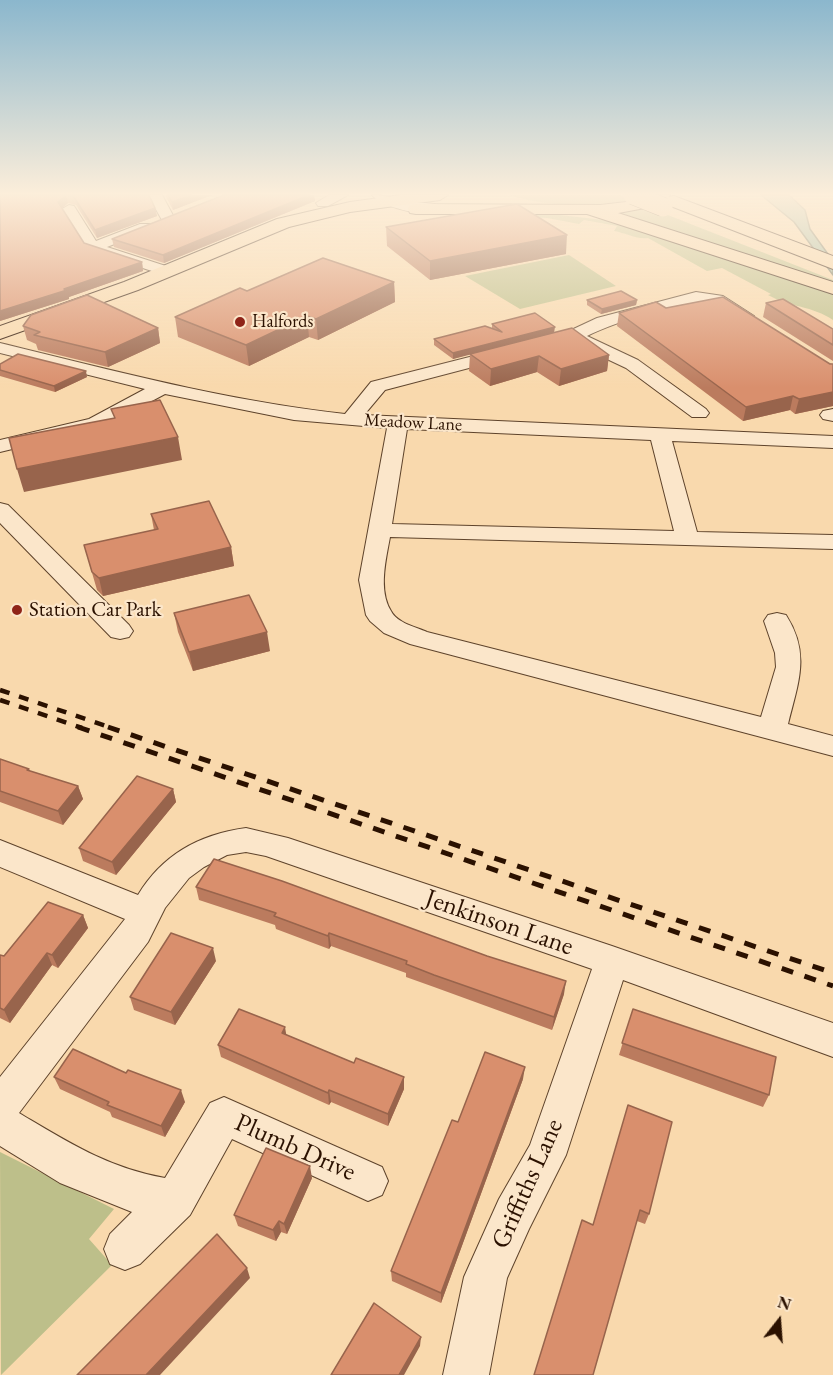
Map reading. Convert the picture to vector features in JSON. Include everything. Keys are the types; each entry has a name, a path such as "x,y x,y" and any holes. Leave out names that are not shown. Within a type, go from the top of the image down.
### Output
{"main road":[{"path":"0,333 195,259"},
{"path":"752,259 829,282"},
{"path":"798,259 829,282"}],"street":[{"path":"130,259 166,271"},
{"path":"350,420 378,386 573,336 603,322 650,309 706,297 726,303 763,327"},
{"path":"573,336 632,364 699,413"},
{"name":"Meadow Lane","path":"0,348 244,406 350,420 833,442"},
{"path":"0,446 96,423 162,388"},
{"path":"398,422 371,580 379,615 393,627 418,638 833,746"},
{"path":"660,435 687,538"},
{"path":"0,510 120,632"},
{"path":"379,530 833,542"},
{"path":"772,730 789,667 788,653 777,621"},
{"name":"Jenkinson Lane","path":"0,1107 136,932 144,912 170,876 188,859 221,843 248,840 263,843 612,961 833,1040"},
{"path":"0,853 144,912"},
{"name":"Griffiths Lane","path":"466,1375 486,1277 514,1214 546,1155 612,961"},
{"name":"Plumb Drive","path":"175,1200 225,1116 368,1181"},
{"path":"0,1124 74,1169 135,1194 175,1200"},
{"path":"125,1249 175,1200"}],"green space":[{"path":"548,259 575,259 616,286 520,309 465,276"},
{"path":"686,259 734,259 833,294 833,320 817,312 776,299 768,295 771,294 722,268 707,271"},
{"path":"760,259 780,259 833,280 833,283"},
{"path":"0,1152 114,1209 89,1239 112,1265 1,1375"}],"shaded area":[{"path":"821,259 832,259 833,275"}],"building":[{"path":"0,259 133,259 142,262 64,289 67,290 0,311"},
{"path":"320,259 326,259 394,282 316,319 307,316 246,345 175,317 240,288 247,291"},
{"path":"621,291 637,300 602,309 587,300"},
{"path":"87,295 158,328 105,352 34,335 40,332 23,326 31,315"},
{"path":"723,297 833,364 833,392 799,399 793,396 746,407 619,313 656,302 666,308"},
{"path":"783,299 833,329 833,345 766,303"},
{"path":"535,313 555,327 453,353 434,339 485,326 502,332 492,324"},
{"path":"572,328 609,355 561,369 539,356 491,369 470,354"},
{"path":"18,354 86,371 54,386 0,370 0,364"},
{"path":"160,400 178,437 17,469 9,438 115,418 111,409"},
{"path":"209,501 231,547 99,578 92,572 84,545 158,529 151,514"},
{"path":"249,595 267,632 189,652 174,613"},
{"path":"0,759 78,786 58,811 0,791"},
{"path":"137,776 173,789 112,862 79,848"},
{"path":"214,859 282,881 487,956 566,981 554,1017 434,975 406,964 407,961 274,916 276,913 196,887"},
{"path":"48,902 83,915 52,955 47,953 4,1010 0,1008 0,955 4,956"},
{"path":"171,933 213,948 171,1012 130,997"},
{"path":"239,1009 285,1027 282,1033 354,1063 356,1058 404,1077 388,1114 329,1090 328,1093 218,1045"},
{"path":"633,1009 776,1057 769,1095 622,1043"},
{"path":"73,1049 126,1073 128,1070 181,1090 161,1126 107,1105 109,1102 54,1077"},
{"path":"485,1052 525,1067 441,1293 391,1271 452,1120 458,1122"},
{"path":"628,1105 672,1122 649,1214 640,1210 593,1375 534,1375 582,1220 593,1225"},
{"path":"266,1148 310,1166 284,1224 279,1221 273,1230 234,1215"},
{"path":"217,1234 247,1268 146,1375 77,1375"},
{"path":"374,1303 421,1337 399,1375 331,1375"}],"railway":[{"path":"0,690 112,728"},
{"path":"0,700 82,728"},
{"path":"78,727 833,986"},
{"path":"108,727 833,973"}],"place":[{"name":"Halfords","path":"240,322"},
{"name":"Station Car Park","path":"17,610"}]}
